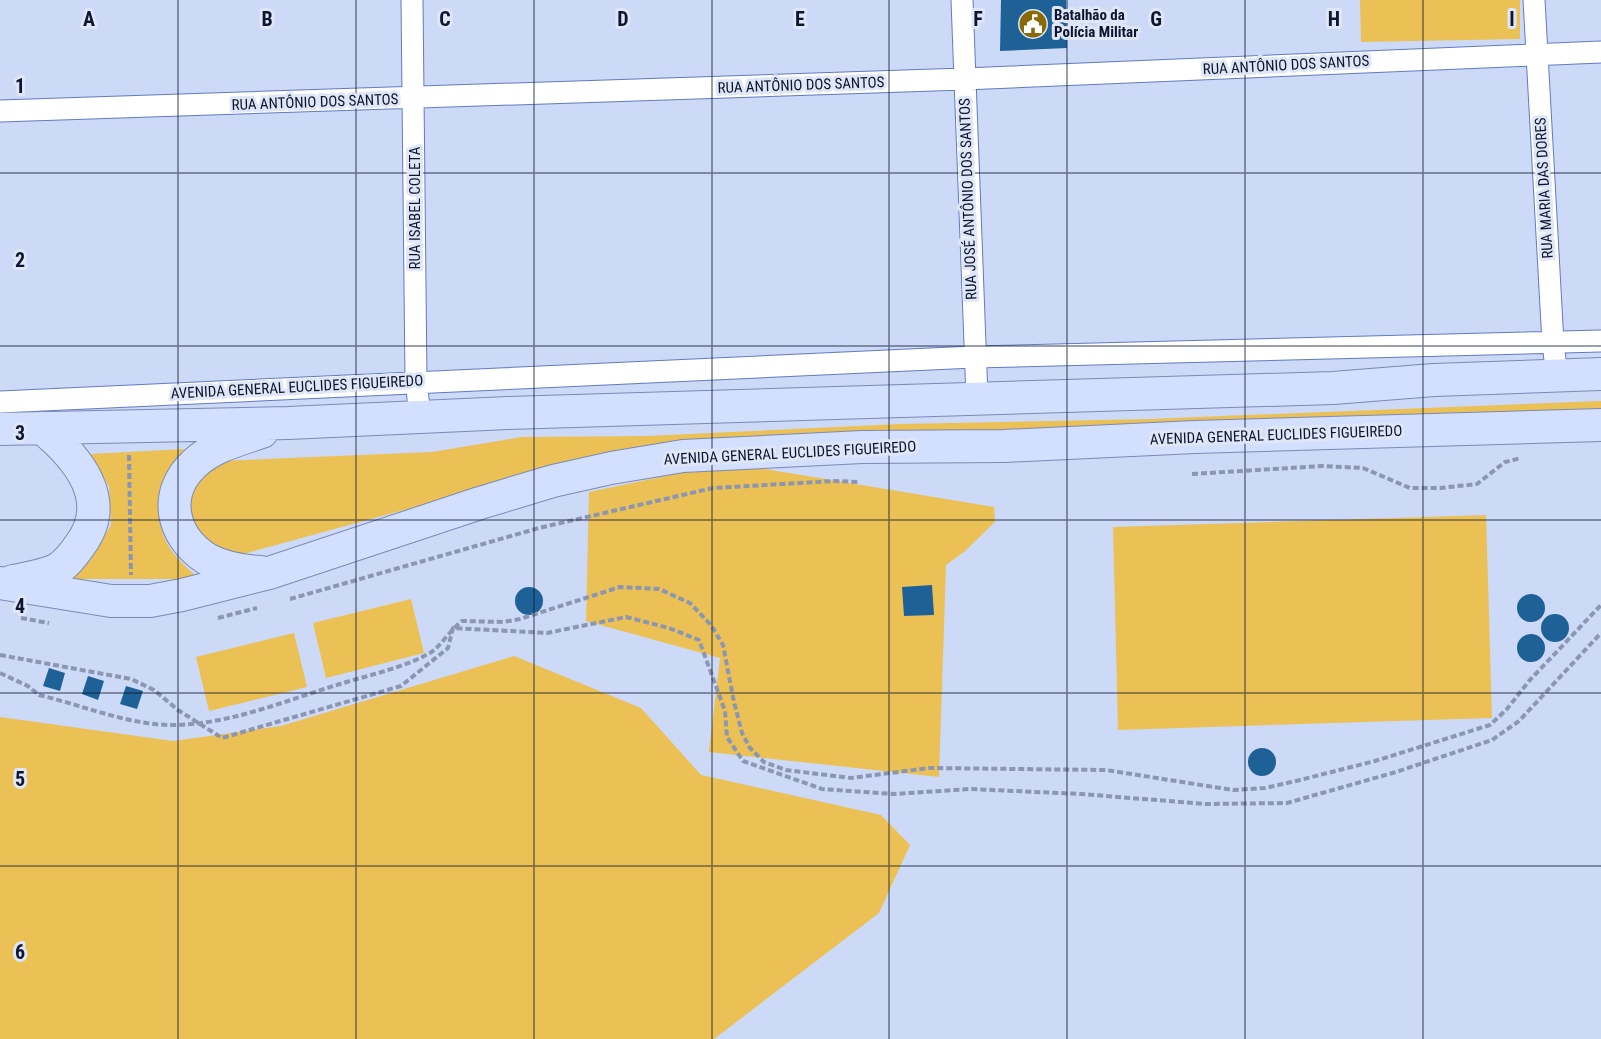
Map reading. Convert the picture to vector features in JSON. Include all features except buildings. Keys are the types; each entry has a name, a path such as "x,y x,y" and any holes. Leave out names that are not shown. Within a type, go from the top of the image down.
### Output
{"main road":[{"name":"AVENIDA GENERAL EUCLIDES FIGUEIREDO","path":"0,429 288,423 420,416 977,397 1333,388 1434,380 1601,374"},
{"path":"269,573 245,571 209,560 190,545 177,526 174,504 178,485 195,462 221,446 288,423"},
{"name":"AVENIDA GENERAL EUCLIDES FIGUEIREDO","path":"0,583 111,601 150,601 269,573 470,506 553,482 611,468 683,456 862,447 1004,446 1195,437 1601,425"},
{"path":"0,583 44,574 58,568 70,559 88,535 93,518 95,501 87,478 77,461 42,428"}],"street":[{"name":"RUA ISABEL COLETA","path":"412,0 415,99 416,381 420,416"},
{"name":"RUA JOSÉ ANTÔNIO DOS SANTOS","path":"962,0 977,397"},
{"name":"RUA MARIA DAS DORES","path":"1534,0 1553,343 1557,376"},
{"name":"RUA ANTÔNIO DOS SANTOS","path":"0,111 964,79 1601,52"},
{"name":"AVENIDA GENERAL EUCLIDES FIGUEIREDO","path":"0,402 974,357 1601,341"}],"path":[{"path":"129,455 131,583"},
{"path":"1192,474 1339,467 1363,468 1410,488 1440,488 1477,484 1505,462 1525,457"},
{"path":"285,600 539,528 713,488 835,481 859,482"},
{"path":"0,673 28,686 39,695 149,723 173,725 199,722 241,714 389,669 432,652 462,621 520,620 620,587 659,589 690,603 711,625 723,645 742,733 750,748 764,762 786,770 851,778 929,768 1106,770 1233,790 1265,789 1375,761 1490,725 1508,709 1529,681 1601,605"},
{"path":"210,619 263,606"},
{"path":"11,616 56,624"},
{"path":"453,628 547,633 626,617 669,628 699,640 725,711 727,737 743,761 822,789 894,794 970,789 1091,794 1206,804 1287,803 1396,772 1492,740 1519,721 1601,633"},
{"path":"0,655 131,680 154,690 178,710 222,738 400,686 448,648 453,628"}],"shaded area":[{"path":"1360,0 1520,0 1520,39 1361,42"},
{"path":"1601,401 1601,412 1110,427 627,449 232,557 210,546 195,529 190,509 194,486 219,461 432,452 522,437 647,436 900,424 1149,419"},
{"path":"184,449 165,486 160,518 163,533 170,548 182,563 200,579 59,579 91,559 111,525 109,487 91,454"},
{"path":"728,463 994,507 995,522 964,552 946,565 939,777 709,752 720,658 586,621 589,492"},
{"path":"1486,515 1492,718 1118,730 1113,527"},
{"path":"411,599 424,653 326,678 313,623"},
{"path":"294,633 307,687 209,711 196,657"},
{"path":"514,656 641,708 701,775 881,815 910,845 879,913 714,1039 0,1039 0,717 173,741 281,726"}],"place":[{"name":"Batalhão da Polícia Militar","path":"1033,24"}]}
